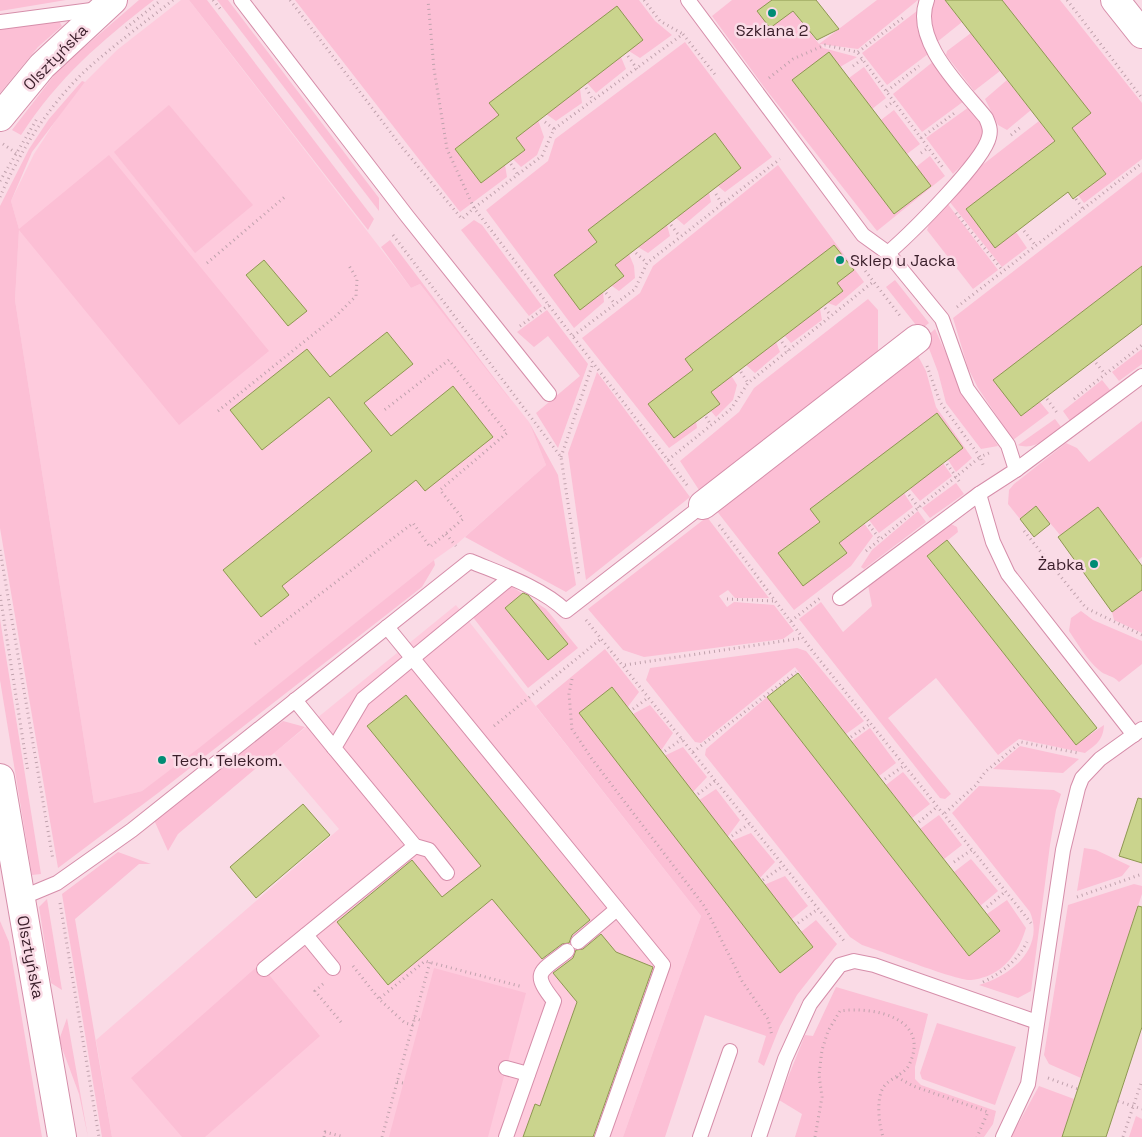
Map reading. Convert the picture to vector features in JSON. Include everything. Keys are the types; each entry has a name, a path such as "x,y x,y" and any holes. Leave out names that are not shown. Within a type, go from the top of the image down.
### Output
{"street":[{"path":"1115,0 1142,34"},
{"name":"Olsztyńska","path":"0,117 42,66 108,4"},
{"path":"703,505 917,339"},
{"name":"Olsztyńska","path":"0,778 10,896 62,1137"}],"lane":[{"path":"241,0 406,216 549,394"},
{"path":"688,0 862,235 888,253 942,319 967,389 1008,446 1016,470"},
{"path":"888,253 907,236 984,149 990,127 986,118 935,53 926,35 922,13 927,0"},
{"path":"0,22 108,4"},
{"path":"840,598 1142,376"},
{"path":"979,494 993,542 1008,574 1138,732 1100,759 1080,783 1063,850 1028,1084 1003,1137"},
{"path":"10,896 33,893 57,884 132,830 470,561 510,578 557,603 566,611 703,505"},
{"path":"334,748 363,699 510,578"},
{"path":"387,627 663,966 602,1137"},
{"path":"295,700 415,846 428,850 447,873"},
{"path":"264,969 415,846"},
{"path":"506,1137 554,1001 540,984 539,977 542,970 617,909"},
{"path":"306,935 333,968"},
{"path":"759,1137 785,1059 810,1004 840,965 854,962 874,965 1036,1022"},
{"path":"700,1137 730,1051"},
{"path":"506,1068 528,1074"}],"path":[{"path":"119,34 161,0"},
{"path":"0,197 21,156 60,98 86,71 173,0"},
{"path":"213,0 225,16"},
{"path":"290,0 401,146 462,219 542,156 554,129 683,34"},
{"path":"428,0 434,69 447,149 474,208 803,638 945,813 1031,923 1030,931"},
{"path":"644,0 660,20 683,34 720,81"},
{"path":"1067,0 1142,98"},
{"path":"858,52 909,13"},
{"path":"754,89 793,59 825,45 858,52 949,176"},
{"path":"628,56 637,69"},
{"path":"853,66 863,59"},
{"path":"586,88 593,100"},
{"path":"886,107 894,101"},
{"path":"0,181 41,112"},
{"path":"545,122 554,129"},
{"path":"0,143 21,156"},
{"path":"921,153 928,148"},
{"path":"775,151 787,166"},
{"path":"573,336 635,289 646,264 781,158"},
{"path":"942,319 1142,163"},
{"path":"511,164 518,175"},
{"path":"716,194 722,204"},
{"path":"207,264 287,195"},
{"path":"943,197 1004,271"},
{"path":"1076,199 1083,209"},
{"path":"671,225 680,237"},
{"path":"389,230 561,457"},
{"path":"1024,231 1036,246"},
{"path":"636,253 646,264"},
{"path":"851,253 917,339 940,402 980,457 1008,446"},
{"path":"218,411 336,316 356,296 357,279 348,264"},
{"path":"668,460 731,409 748,383 873,282"},
{"path":"606,293 615,304"},
{"path":"514,331 549,305"},
{"path":"824,308 831,316"},
{"path":"782,342 788,351"},
{"path":"1070,401 1142,345"},
{"path":"255,644 413,523 430,548 441,539 463,520 440,490 507,433 449,360 384,411"},
{"path":"593,363 561,457 578,602 602,638 846,944"},
{"path":"741,372 748,383"},
{"path":"1050,417 1063,407"},
{"path":"706,418 711,425"},
{"path":"869,524 880,538"},
{"path":"1024,532 1086,608 1142,635"},
{"path":"0,550 99,1137"},
{"path":"727,599 775,601"},
{"path":"478,739 602,638"},
{"path":"624,665 803,638"},
{"path":"692,752 796,672"},
{"path":"572,679 570,694 572,729 592,759 705,907 742,981 768,1019 772,1037"},
{"path":"633,709 649,697"},
{"path":"851,737 871,723"},
{"path":"665,751 682,739"},
{"path":"885,779 905,765"},
{"path":"698,794 715,781"},
{"path":"945,813 976,785"},
{"path":"919,822 938,806"},
{"path":"732,836 750,824"},
{"path":"954,862 973,849"},
{"path":"763,880 783,866"},
{"path":"1055,904 1142,874"},
{"path":"987,907 1006,891"},
{"path":"798,922 818,909"},
{"path":"974,984 984,982 1003,971 1020,956 1028,939"},
{"path":"412,1025 405,1023 379,999 425,961 522,986"},
{"path":"382,1137 430,962"},
{"path":"816,1137 822,1097 819,1075 822,1050 828,1031 840,1012 857,1009 883,1013 905,1024 913,1035 913,1052 908,1066 884,1086 880,1097 880,1125 883,1137"},
{"path":"414,1018 420,1020"},
{"path":"1030,1071 1078,1089"},
{"path":"897,1077 913,1086 988,1112 978,1137"},
{"path":"1123,1137 1142,1080"},
{"path":"397,1082 403,1083"},
{"path":"1118,1101 1142,1109"},
{"path":"324,1137 325,1132 344,1137"}],"shaded area":[{"path":"0,0 66,0 0,11"},
{"path":"139,0 154,0 98,46 66,78 35,114 21,135 12,130 59,69"},
{"path":"181,0 189,0 411,288 420,284 529,422 546,465 458,543 434,560 194,753 142,791 94,803 15,300 19,229 11,201 34,154 58,117 85,82 117,50"},
{"path":"189,0 207,0 374,219 368,230"},
{"path":"217,0 228,0 379,198 379,211"},
{"path":"295,0 639,0 655,21 672,35 640,58 629,51 621,57 626,69 596,93 587,83 580,89 582,103 556,121 546,114 538,120 544,137 537,155 521,167 513,159 505,165 507,177 460,212"},
{"path":"732,0 784,0 819,44 877,0 918,0 858,49 820,44 823,48 857,57 840,67 792,80 894,214 930,186 916,167 930,156 945,176 877,231 764,87 712,16"},
{"path":"933,0 948,0 946,2 962,22 937,42 932,21"},
{"path":"1002,0 1060,0 1142,103 1142,159 1084,203 1078,195 1106,174 1072,128 1090,114"},
{"path":"917,11 917,28 928,54 887,85 862,53"},
{"path":"58,19 62,26 38,47 0,93 0,30"},
{"path":"971,33 1000,71 974,91 946,55 947,51"},
{"path":"685,42 772,157 725,192 718,186 709,193 711,202 684,225 676,218 667,225 670,236 648,253 638,247 629,254 634,266 635,278 619,291 612,286 603,292 604,302 574,328 486,210 548,161 555,139"},
{"path":"934,61 964,101 922,132 893,94"},
{"path":"864,67 886,98 872,109 849,78"},
{"path":"1007,80 1031,110 1007,130 998,125 985,99"},
{"path":"82,81 85,82 32,152 11,201 19,229 109,155 269,351 179,425 19,230 15,300 94,803 142,791 199,748 434,560 435,565 422,587 158,793 58,868 0,528 0,206 29,149 49,119"},
{"path":"169,105 253,205 195,253 114,152"},
{"path":"969,107 978,119 983,134 974,153 953,174 926,138"},
{"path":"894,110 920,144 907,154 881,120"},
{"path":"1039,121 1055,141 966,209 995,247 1016,232 1027,248 1002,267 949,201 981,166"},
{"path":"778,165 864,282 836,306 828,303 820,309 822,320 791,343 785,336 776,342 780,352 755,373 746,365 731,375 737,385 733,400 716,417 710,410 696,421 697,428 669,448 582,338 640,293 653,266"},
{"path":"1142,172 1142,266 994,380 1021,416 1040,402 1049,413 1013,440 978,388 968,368 953,318"},
{"path":"947,203 998,270 973,289 927,230 931,219"},
{"path":"474,220 482,225 542,306 529,316 461,230"},
{"path":"390,240 512,402 420,284 411,288 381,247"},
{"path":"895,280 929,323 920,330 886,287"},
{"path":"868,299 878,310 878,355 699,490 680,461 739,412 754,388"},
{"path":"547,310 588,364 558,448 536,413 580,376 548,336 534,347 517,332"},
{"path":"935,329 963,392 998,446 981,449 946,403 938,372 925,338"},
{"path":"1142,349 1142,364 1119,381 1112,372"},
{"path":"917,354 926,371 936,407 972,458 956,472 948,460 943,463 952,476 920,501 910,489 904,493 913,507 879,533 869,520 864,523 873,536 851,566 794,610 716,510"},
{"path":"597,372 690,497 586,580 568,453"},
{"path":"1102,380 1110,390 1070,421 1063,411"},
{"path":"1055,419 1061,427 1047,439 1036,445 1018,445"},
{"path":"1142,421 1142,557 1138,560 1098,508 1060,535 1036,506 1020,519 1008,504 1009,490 1014,484 1066,443 1077,448 1089,462"},
{"path":"529,422 558,475 576,585 566,592 465,537 546,465"},
{"path":"956,483 964,494 930,518 922,508"},
{"path":"918,511 926,522 864,569 861,567 872,550"},
{"path":"707,517 769,598 735,598 728,590 719,596 727,607 734,602 774,605 794,631 783,639 644,657 623,650 588,609"},
{"path":"951,524 957,527 958,532 927,557 1076,744 1104,725 1099,741 1085,753 1019,739 998,755 936,678 888,718 951,794 945,799 940,798 799,619 821,602 843,632 872,606 868,585"},
{"path":"511,586 546,609 578,648 528,688 472,616"},
{"path":"1142,590 1142,633 1114,620 1112,612"},
{"path":"456,605 701,916 623,1137 112,1137 96,1040 339,829 274,753"},
{"path":"1081,611 1093,620 1142,641 1142,664 1119,682 1099,670 1087,657 1069,631 1071,618"},
{"path":"0,619 41,874 32,875 0,680"},
{"path":"797,648 806,651 864,721 846,734 795,667 701,743 695,742 646,680 650,668"},
{"path":"605,649 639,692 627,708 633,714 650,705 673,733 660,752 664,756 683,747 707,777 691,794 698,801 716,789 740,820 726,839 729,842 751,833 775,862 759,879 764,885 785,876 808,906 787,923 796,936 816,920 837,944 797,995 780,1026 764,1066 758,1062 766,1036 705,1015 665,1137 623,1137 701,916 536,706"},
{"path":"767,697 969,956 1000,932 987,914 1007,900 1026,928 1023,938 1007,963 982,978 964,979 862,945 850,937 705,755 706,749"},
{"path":"283,721 305,727 178,834 168,851 154,820"},
{"path":"870,728 896,763 879,776 852,741"},
{"path":"1020,746 1079,759 1063,773 993,769"},
{"path":"903,772 930,804 912,818 886,785"},
{"path":"979,786 1054,790 1061,794 1056,810 1050,845 1031,991 1018,998 979,985 1003,975 1022,959 1029,949 1033,937 1033,925 1030,912 952,813"},
{"path":"939,815 962,845 944,859 920,829"},
{"path":"1084,848 1096,850 1130,866 1122,876 1077,891"},
{"path":"118,852 151,864 139,864 75,919 112,1137 102,1137 62,894"},
{"path":"971,859 998,891 980,906 954,872"},
{"path":"1134,884 1142,886 1142,894 1081,1078 1049,1064 1044,1055 1068,905"},
{"path":"47,899 62,990 51,983 39,907"},
{"path":"0,921 9,942 42,1137 0,1137"},
{"path":"260,964 320,1036 205,1137 182,1137 131,1078"},
{"path":"434,968 526,993 488,1137 389,1137"},
{"path":"836,987 928,1014 915,1067 915,1079 921,1085 996,1111 993,1124 984,1137 795,1137 802,1114 779,1100 805,1035 813,1036"},
{"path":"67,1018 88,1137 79,1094 59,1040"},
{"path":"937,1023 1016,1047 995,1105 922,1079 920,1073"},
{"path":"1039,1086 1074,1099 1062,1137 1011,1137"},
{"path":"1136,1116 1142,1119 1142,1137 1129,1137"}],"building":[{"path":"772,0 816,0 839,29 817,40 793,11 770,28 757,11"},
{"path":"945,0 1002,0 1091,113 1072,128 1106,174 1073,199 1068,192 995,248 966,209 1055,141"},
{"path":"617,6 643,40 516,138 525,150 481,183 455,149 499,115 489,103"},
{"path":"829,52 931,186 894,214 792,80"},
{"path":"715,133 741,168 615,265 624,276 580,310 554,275 597,242 588,230"},
{"path":"834,245 854,270 837,283 843,291 711,392 720,404 674,438 648,404 693,370 685,359"},
{"path":"264,260 307,311 288,326 246,275"},
{"path":"1142,266 1142,324 1021,416 993,380"},
{"path":"387,332 413,364 364,403 391,436 453,386 493,437 425,491 416,480 282,586 289,595 261,617 223,570 372,451 329,397 262,450 230,410 307,349 330,377"},
{"path":"937,413 963,448 839,543 847,553 803,586 778,553 820,522 810,509"},
{"path":"1036,506 1050,524 1034,537 1020,519"},
{"path":"1098,507 1142,566 1142,590 1112,612 1058,537"},
{"path":"947,540 1097,728 1076,745 927,556"},
{"path":"523,593 528,595 568,644 548,660 505,608"},
{"path":"798,673 1000,931 969,956 767,697"},
{"path":"612,687 813,947 780,973 579,713"},
{"path":"406,695 590,920 572,935 569,943 562,944 542,959 492,899 388,985 337,922 412,860 442,897 481,866 367,726"},
{"path":"1138,798 1142,799 1142,863 1119,856"},
{"path":"303,804 330,835 256,898 230,867"},
{"path":"1138,906 1142,907 1142,1027 1106,1137 1062,1137"},
{"path":"601,934 616,952 653,967 593,1137 523,1137 535,1104 540,1106 577,1002 553,973 573,958 576,950 583,949"}],"place":[{"name":"Szklana 2","path":"772,13"},
{"name":"Sklep u Jacka","path":"840,260"},
{"name":"Żabka","path":"1094,564"},
{"name":"Tech. Telekom.","path":"162,760"}]}
